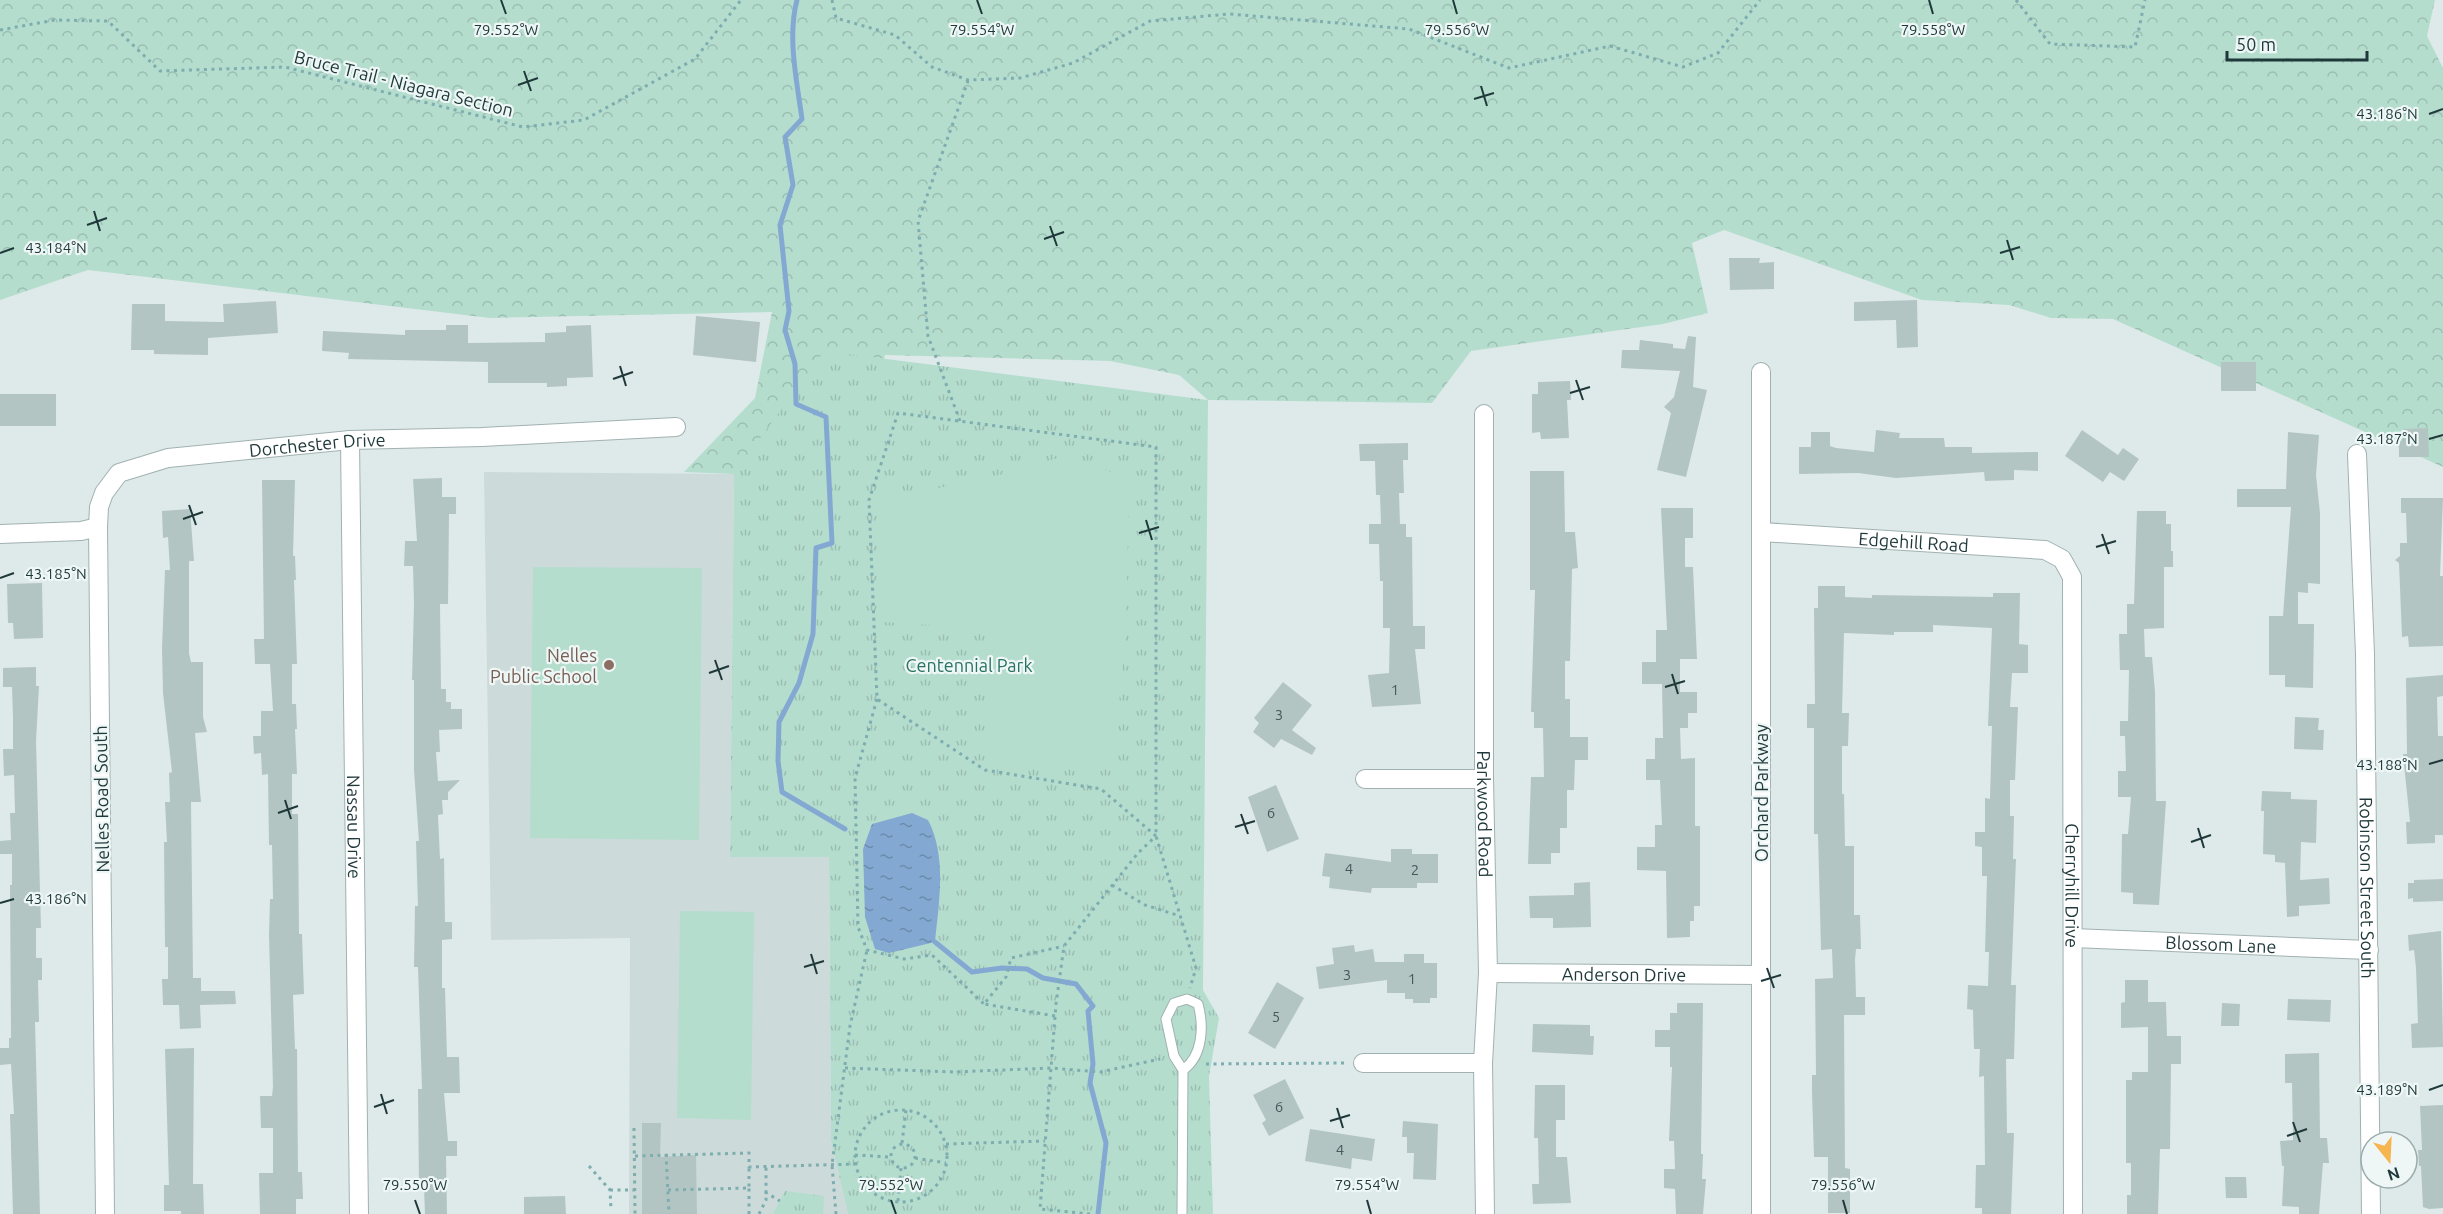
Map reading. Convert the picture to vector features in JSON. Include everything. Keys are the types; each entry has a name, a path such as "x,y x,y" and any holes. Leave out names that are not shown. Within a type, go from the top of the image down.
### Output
{"street":[{"name":"Orchard Parkway","path":"1761,372 1761,1214"},
{"name":"Parkwood Road","path":"1484,414 1484,779 1488,974 1483,1063 1485,1214"},
{"name":"Dorchester Drive","path":"98,527 99,507 104,493 119,473 168,458 350,440 482,437 676,427"},
{"name":"Nassau Drive","path":"350,440 359,1214"},
{"name":"Robinson Street South","path":"2357,454 2365,654 2371,1214"},
{"path":"0,534 81,531 98,527"},
{"name":"Nelles Road South","path":"98,527 105,1214"},
{"name":"Edgehill Road","path":"1762,532 2046,550 2062,559"},
{"name":"Cherryhill Drive","path":"2062,559 2072,577 2073,1214"},
{"path":"1365,779 1484,779"},
{"name":"Blossom Lane","path":"2073,938 2368,950"},
{"name":"Anderson Drive","path":"1488,974 1761,975"},
{"path":"1363,1063 1483,1063"}],"lane":[{"path":"1182,1070 1191,1065 1203,1023 1198,1004 1187,999 1174,1003 1166,1019 1174,1056 1182,1070 1182,1214"}],"path":[{"name":"Bruce Trail - Niagara Section","path":"0,30 55,20 108,21 160,71 285,66 523,127 584,120 695,59 741,0"},
{"path":"832,0 836,18 895,35 932,67 968,80 1020,78 1073,63 1150,21 1229,14 1409,29 1509,68 1610,46 1683,67 1718,53 1760,0"},
{"path":"2016,0 2050,44 2135,47 2145,0"},
{"path":"960,421 928,336 918,221 968,80"},
{"path":"836,1214 832,1165 850,1026 867,950 858,927 855,778 877,699 869,500 898,413 1156,447 1156,836 1196,968 1192,981"},
{"path":"877,699 986,770 1101,789 1156,836"},
{"path":"1039,1214 1056,1004 1064,946 1112,885 1156,836"},
{"path":"1112,885 1144,905 1180,916"},
{"path":"984,1004 1006,977 1011,958 1064,946"},
{"path":"867,950 904,959 932,955 984,1004 1055,1016"},
{"path":"844,1068 954,1072 1051,1068 1100,1072 1174,1056"},
{"path":"1197,1065 1363,1063"},
{"path":"902,1143 906,1110"},
{"path":"906,1110 919,1113 940,1131 946,1144 947,1163 943,1175 927,1194 916,1199 898,1201 878,1196 867,1187 855,1164 855,1155 857,1143 870,1122 893,1111 906,1110"},
{"path":"634,1128 635,1214"},
{"path":"946,1144 1045,1142"},
{"path":"902,1143 911,1147 915,1158 911,1165 901,1168 892,1163 890,1157 893,1148 902,1143"},
{"path":"635,1156 749,1153 748,1214"},
{"path":"666,1154 669,1214"},
{"path":"855,1155 890,1157"},
{"path":"915,1158 947,1163"},
{"path":"748,1167 855,1164"},
{"path":"589,1166 610,1190 611,1209"},
{"path":"759,1214 766,1200 766,1167"},
{"path":"898,1201 901,1168"},
{"path":"668,1190 749,1188"},
{"path":"610,1190 635,1190"},
{"path":"765,1192 780,1201"},
{"path":"1040,1209 1090,1214"}],"shaded area":[{"name":"Nelles Public School","path":"484,472 734,474 730,857 829,856 831,1141 848,1214 629,1214 630,938 491,940"}],"green space":[{"path":"0,0 2435,0 2427,36 2443,68 2443,467 2113,319 2051,318 2009,305 1922,300 1724,230 1692,243 1708,313 1663,324 1471,351 1432,403 1208,400 1179,375 1110,361 885,355 844,548 841,845 734,474 684,472 755,398 772,312 490,318 88,270 0,300"},
{"name":"Centennial Park","path":"824,351 1208,400 1203,990 1219,1018 1209,1076 1213,1214 848,1214 831,1141 829,857 730,857 734,474"},
{"path":"1067,455 1129,479 1126,630 1114,757 1090,771 990,762 993,629 883,622 883,500 1017,471"},
{"path":"533,567 702,568 699,840 530,838"},
{"path":"680,911 754,912 751,1120 677,1118"},
{"path":"785,1191 824,1196 823,1214 773,1214"}],"water":[{"path":"912,813 928,820 938,849 940,879 935,942 889,953 875,949 865,917 863,849 872,824"}],"building":[{"path":"1729,258 1760,258 1759,263 1774,262 1774,289 1730,290"},
{"path":"1917,300 1918,347 1897,348 1896,320 1854,321 1854,302"},
{"path":"276,301 278,333 208,338 208,355 154,354 154,350 131,350 132,304 165,304 165,321 224,322 223,304"},
{"path":"696,316 760,322 756,362 693,355"},
{"path":"446,325 468,325 468,343 545,342 545,333 566,332 566,326 591,325 593,377 567,378 567,386 547,387 547,383 488,383 488,362 348,359 349,353 322,351 323,331 405,335 405,330 446,330"},
{"path":"1688,336 1696,337 1693,387 1707,390 1686,477 1657,470 1671,413 1664,407 1674,397 1680,371 1621,368 1622,350 1639,350 1640,340 1673,344 1673,348 1685,349"},
{"path":"2221,362 2256,362 2256,391 2221,391"},
{"path":"1570,381 1571,400 1567,400 1569,438 1541,439 1540,432 1532,433 1532,394 1538,394 1538,382"},
{"path":"0,394 56,394 56,426 0,426"},
{"path":"2428,428 2429,457 2399,457 2399,441 2404,441 2404,429"},
{"path":"1876,430 1900,433 1899,438 1944,438 1945,447 1972,447 1972,453 2038,452 2038,471 2014,470 2014,480 1985,481 1984,472 1896,478 1858,473 1799,474 1799,447 1811,447 1811,432 1830,432 1830,446 1836,448 1874,452"},
{"path":"2082,430 2118,455 2123,448 2139,459 2124,481 2110,472 2103,482 2065,456"},
{"path":"2288,432 2319,435 2316,475 2320,513 2320,584 2308,583 2308,593 2298,592 2298,624 2314,624 2313,688 2285,687 2285,675 2269,675 2269,616 2283,616 2291,507 2237,507 2237,489 2286,489"},
{"path":"1408,443 1408,460 1403,460 1404,493 1399,493 1400,524 1406,524 1406,537 1412,537 1413,626 1425,626 1425,649 1415,649 1421,704 1372,707 1368,675 1389,673 1390,628 1383,628 1383,581 1380,581 1379,544 1369,544 1369,524 1381,524 1380,495 1376,495 1375,461 1360,461 1359,444"},
{"path":"1530,471 1564,471 1565,532 1575,532 1578,568 1572,569 1570,661 1565,661 1565,699 1570,699 1570,737 1588,737 1588,760 1575,760 1574,790 1567,790 1567,828 1560,828 1560,853 1551,853 1551,864 1528,864 1531,777 1544,777 1543,728 1534,728 1534,712 1531,712 1535,590 1530,590"},
{"path":"442,478 442,497 456,497 456,514 449,514 448,604 440,604 441,689 446,689 446,702 451,702 451,709 462,709 462,729 439,730 440,752 436,752 438,781 460,780 448,792 448,800 442,800 443,814 438,815 440,859 444,858 445,922 452,922 452,939 442,940 442,988 445,988 447,1057 459,1057 460,1093 444,1093 448,1141 457,1141 457,1156 446,1156 447,1214 425,1214 424,1188 419,1188 418,1089 422,1089 418,967 414,967 415,906 418,906 416,841 419,841 414,770 414,680 412,680 413,566 404,566 405,541 417,541 413,479"},
{"path":"262,480 295,480 293,556 295,556 296,580 294,580 297,664 292,664 292,704 296,704 297,774 292,774 292,814 298,814 299,934 302,934 304,994 293,995 295,1049 297,1049 298,1172 302,1172 303,1199 296,1199 296,1214 260,1214 259,1173 273,1173 273,1128 261,1128 260,1096 272,1096 273,1087 269,935 270,899 273,899 272,845 269,845 268,774 262,775 261,753 254,754 253,736 261,736 261,711 273,711 270,664 255,664 254,639 264,639"},
{"path":"2401,498 2443,498 2440,576 2443,576 2443,646 2409,647 2408,636 2402,637 2399,563 2395,560 2400,556 2400,543 2407,543 2406,513 2401,513"},
{"path":"1661,508 1693,508 1693,538 1685,538 1685,567 1693,567 1697,659 1680,659 1680,692 1697,692 1697,713 1688,713 1688,728 1680,728 1681,759 1695,758 1695,826 1700,826 1700,906 1694,906 1694,921 1690,921 1690,937 1667,938 1666,871 1637,870 1637,847 1655,847 1655,825 1662,825 1660,780 1646,780 1646,759 1655,759 1655,738 1663,738 1662,684 1642,684 1642,662 1656,662 1656,630 1667,630"},
{"path":"190,509 194,561 189,561 189,653 191,662 203,662 203,717 207,732 195,733 201,802 191,802 193,978 201,978 201,991 235,991 236,1004 200,1005 201,1028 180,1029 179,1005 163,1005 162,979 168,979 168,947 165,947 164,842 167,842 165,802 170,802 169,773 172,772 163,693 165,570 170,570 168,537 163,538 162,511"},
{"path":"2137,511 2166,511 2166,524 2171,524 2171,551 2173,551 2173,567 2164,567 2164,628 2144,629 2145,657 2152,657 2155,692 2156,801 2166,801 2159,905 2133,904 2133,893 2121,892 2122,834 2128,834 2131,797 2118,797 2118,771 2126,771 2125,736 2120,736 2120,721 2128,721 2129,670 2120,670 2119,634 2127,634 2127,604 2134,604"},
{"path":"42,583 43,638 14,639 13,623 8,623 7,584"},
{"path":"1818,586 1845,586 1845,597 1872,598 1872,595 1993,597 1993,593 2020,593 2019,644 2028,645 2028,673 2012,673 2010,707 2018,707 2015,780 2010,780 2010,816 2014,816 2013,859 2016,859 2011,985 2016,985 2014,1059 2006,1059 2007,1133 2014,1133 2011,1214 1982,1214 1982,1208 1975,1208 1976,1165 1985,1165 1984,1076 1979,1077 1980,1049 1974,1049 1973,1010 1967,1009 1968,985 1988,986 1989,952 1985,952 1987,876 1982,876 1982,847 1975,846 1975,832 1985,832 1985,798 1990,799 1992,726 1988,726 1992,628 1933,625 1933,632 1894,632 1894,635 1844,633 1842,713 1849,713 1848,746 1842,746 1842,794 1844,794 1845,846 1854,846 1854,915 1860,915 1861,949 1856,949 1855,960 1856,997 1865,997 1865,1015 1844,1015 1845,1168 1850,1169 1850,1213 1828,1213 1828,1157 1814,1157 1812,1092 1812,1075 1816,1075 1815,979 1833,978 1832,949 1821,950 1818,834 1814,834 1814,728 1807,728 1807,704 1815,704 1814,608 1818,608"},
{"path":"36,667 36,686 39,686 36,741 41,928 36,928 36,958 42,958 42,980 38,980 39,1022 35,1022 40,1214 13,1214 10,1114 14,1114 11,1064 0,1065 0,1048 9,1048 9,1038 11,1038 10,885 12,885 12,854 0,854 0,841 11,840 10,813 15,813 14,775 4,776 3,749 13,749 13,718 12,687 3,687 3,668"},
{"path":"2443,675 2443,696 2437,697 2438,736 2443,736 2443,835 2435,835 2435,843 2407,844 2406,822 2410,822 2403,754 2407,754 2406,678"},
{"path":"1283,682 1312,705 1292,730 1316,748 1312,755 1281,739 1274,748 1253,732 1259,723 1254,718"},
{"path":"2295,717 2319,718 2318,730 2324,730 2323,750 2294,749"},
{"path":"1276,785 1299,839 1267,852 1248,797"},
{"path":"2262,791 2291,792 2291,799 2317,800 2316,843 2301,842 2300,880 2329,878 2330,904 2299,906 2299,916 2287,917 2285,863 2275,862 2275,855 2263,854"},
{"path":"1391,849 1412,849 1412,854 1438,854 1438,883 1417,883 1417,888 1372,888 1371,893 1329,888 1330,877 1322,876 1325,853 1391,862"},
{"path":"2443,879 2443,901 2413,902 2413,898 2408,899 2408,883 2414,883 2414,880"},
{"path":"1590,882 1591,927 1553,928 1553,918 1530,918 1529,896 1574,895 1574,883"},
{"path":"2441,931 2443,1047 2412,1048 2411,1024 2418,1023 2414,950 2409,951 2408,935"},
{"path":"1354,945 1355,952 1373,949 1375,962 1404,962 1404,954 1424,954 1424,963 1437,963 1437,998 1430,998 1430,1003 1413,1003 1413,999 1405,999 1405,993 1387,993 1387,980 1319,989 1316,967 1334,964 1332,948"},
{"path":"2125,980 2148,980 2148,1002 2166,1002 2167,1036 2181,1036 2181,1064 2171,1064 2170,1149 2160,1149 2158,1214 2127,1214 2127,1195 2131,1195 2131,1163 2126,1163 2126,1080 2132,1080 2132,1072 2148,1072 2148,1027 2121,1028 2121,1003 2125,1002"},
{"path":"1277,982 1304,998 1275,1049 1248,1033"},
{"path":"2288,999 2331,1000 2330,1022 2287,1020"},
{"path":"1677,1003 1703,1003 1701,1154 1703,1154 1702,1179 1706,1179 1703,1214 1676,1214 1675,1189 1664,1188 1664,1169 1675,1169 1674,1141 1669,1141 1672,1067 1670,1067 1670,1047 1655,1047 1655,1030 1670,1030 1670,1013 1677,1013"},
{"path":"2222,1003 2240,1004 2239,1026 2221,1026"},
{"path":"1533,1024 1590,1025 1590,1036 1594,1036 1593,1055 1532,1052"},
{"path":"194,1048 193,1184 203,1184 204,1214 181,1214 181,1211 164,1211 164,1185 169,1185 165,1049"},
{"path":"2319,1053 2320,1138 2327,1138 2329,1163 2323,1163 2319,1214 2299,1214 2299,1207 2282,1206 2284,1166 2282,1166 2280,1141 2293,1140 2292,1083 2285,1083 2285,1054"},
{"path":"1285,1079 1304,1118 1269,1136 1262,1123 1266,1120 1253,1095"},
{"path":"1535,1085 1565,1085 1565,1120 1556,1120 1556,1157 1567,1157 1571,1203 1533,1204 1532,1184 1539,1184 1538,1138 1534,1138"},
{"path":"2443,1105 2443,1208 2423,1207 2421,1166 2419,1166 2419,1150 2422,1150 2420,1106"},
{"path":"1403,1121 1438,1124 1436,1180 1413,1179 1414,1153 1407,1153 1407,1137 1402,1137"},
{"path":"642,1123 661,1123 660,1157 696,1155 697,1214 642,1214"},
{"path":"1310,1129 1375,1139 1372,1161 1352,1158 1351,1169 1305,1161"},
{"path":"2225,1177 2246,1177 2247,1198 2226,1198"},
{"path":"565,1196 566,1214 524,1214 524,1197"}],"waterway":[{"path":"797,0 793,44 802,119 785,137 793,185 780,225 789,311 785,330 795,364 796,404 826,417 832,543 816,548 813,634 799,683 779,722 778,761 782,792 845,829"},
{"path":"935,942 972,972 1002,968 1027,969 1043,978 1076,984 1093,1006 1088,1011 1093,1064 1090,1083 1106,1143 1098,1214"}],"place":[{"name":"Nelles Public School","path":"609,665"}]}
